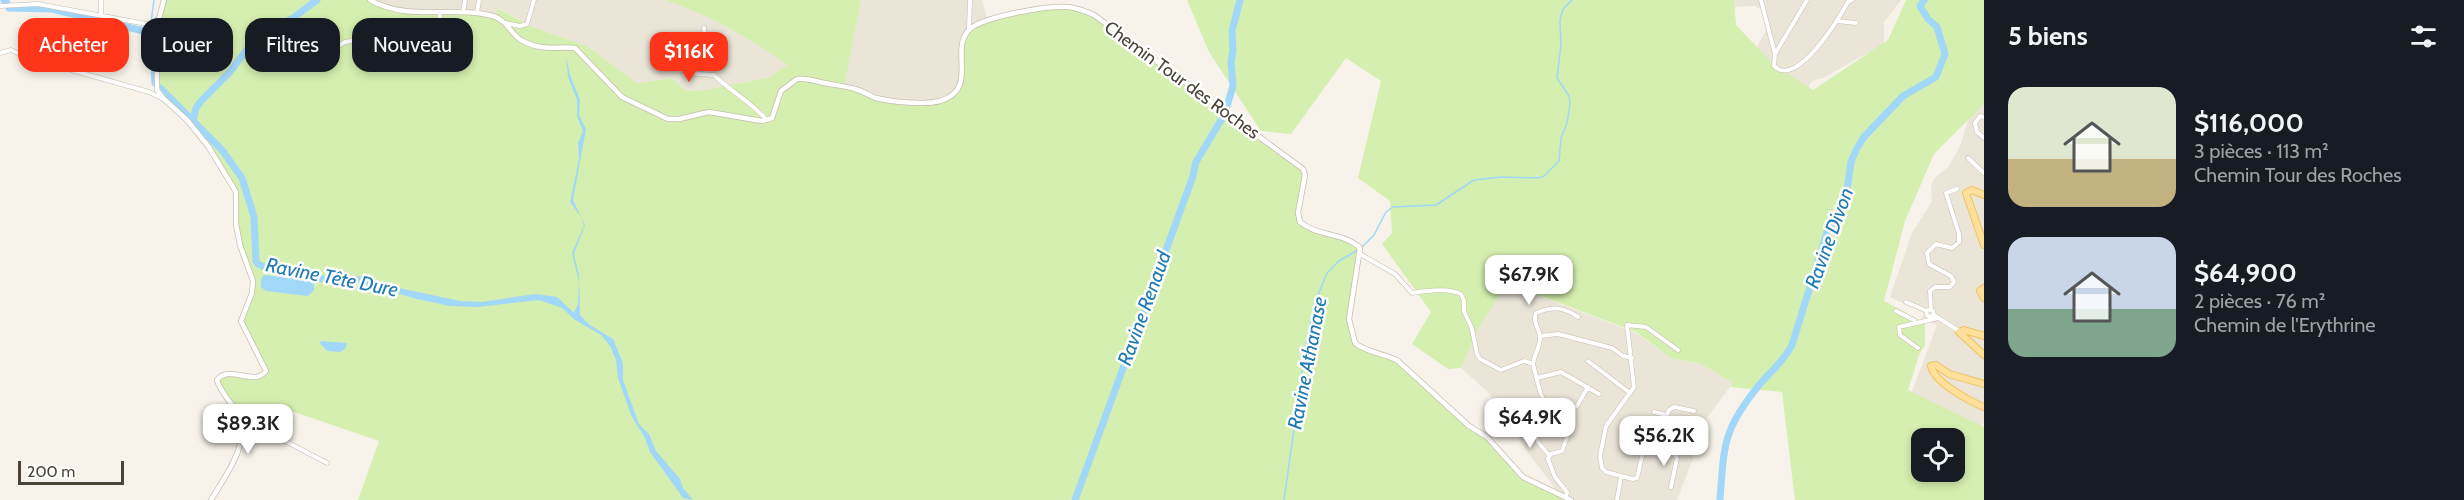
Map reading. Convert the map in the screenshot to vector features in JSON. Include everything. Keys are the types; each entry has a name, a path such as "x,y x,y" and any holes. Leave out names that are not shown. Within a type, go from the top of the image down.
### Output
{"main road":[{"path":"1983,192 1972,190 1966,193 1984,245"},
{"path":"1984,288 1980,291 1984,298"},
{"path":"1984,336 1964,330 1959,332 1984,355"},
{"path":"1984,384 1945,373 1936,365 1931,366 1934,374 1946,384 1984,407"}],"street":[{"path":"101,0 101,15"},
{"path":"159,18 164,0"},
{"path":"370,0 393,10 477,13 520,26 527,24 534,0"},
{"path":"463,12 465,0"},
{"path":"477,13 479,0"},
{"path":"506,23 515,35 529,44 555,49 575,48 622,97 657,115 668,119 679,119 709,112 767,120 772,118 781,92 797,79 857,89 878,99 927,103 950,97 958,88 963,76 962,44 969,29 970,0"},
{"path":"1761,0 1775,54 1774,66 1778,70 1786,71 1808,57 1837,21 1848,2 1852,0"},
{"path":"1775,54 1807,0"},
{"path":"0,6 39,2 141,23"},
{"name":"Chemin Tour des Roches","path":"969,29 978,24 1038,8 1068,7 1081,9 1094,15 1303,169 1305,175 1298,213 1300,222 1312,230 1352,241 1360,248 1360,254"},
{"path":"340,45 345,42 391,35 434,38 438,33 440,12"},
{"path":"1837,21 1856,23"},
{"path":"704,28 705,43 699,49 677,55 678,67 698,74 714,75 723,85 751,104 767,120"},
{"path":"0,53 12,50 29,58 149,92 164,99"},
{"path":"157,72 157,86 164,99 191,125 216,157 236,192 238,234 253,281 252,293 241,321 266,371 261,376 250,377 228,373 221,375 217,380 237,412 242,434 234,459 211,500"},
{"path":"1984,117 1980,116 1975,123 1977,132 1984,138"},
{"path":"1968,158 1984,173"},
{"path":"1929,310 1930,291 1935,287 1950,287 1954,282 1952,276 1929,264 1927,253 1936,244 1952,248 1959,242 1959,234 1946,193 1957,189"},
{"path":"1533,364 1524,362 1501,370 1480,359 1472,329 1464,311 1461,294 1453,291 1444,293 1427,290 1412,293 1395,274 1360,254 1349,319 1355,344 1398,361 1469,426 1486,436 1523,477 1568,499"},
{"path":"1906,302 1929,310 1959,332"},
{"path":"1549,455 1562,451 1572,423 1566,416 1556,415 1551,411 1538,384 1533,364 1540,336 1534,319 1539,312 1564,308 1578,317"},
{"path":"1896,311 1914,320 1915,323"},
{"path":"1918,348 1900,335 1898,329 1902,325 1938,318"},
{"path":"1678,350 1646,327 1628,325 1634,387 1606,426 1600,456 1602,468 1621,476 1633,479 1637,477 1644,448 1660,435 1666,415 1672,405 1694,411"},
{"path":"1540,336 1563,335 1580,342 1612,348 1623,356 1632,358"},
{"path":"1588,361 1630,393"},
{"path":"1537,378 1561,372 1599,394"},
{"path":"1551,411 1577,406 1588,387"},
{"path":"1654,412 1666,415"},
{"path":"241,426 264,430 327,463"},
{"path":"1532,426 1538,442 1549,455 1548,459 1555,477 1567,492 1568,499"},
{"path":"242,434 254,427"},
{"path":"1657,439 1668,440 1670,450 1677,458 1671,487"},
{"path":"1617,500 1621,476"}],"shaded area":[{"path":"370,0 665,0 700,12 789,65 767,78 700,91 685,90 672,78 637,83 587,46 530,26 499,8 496,17 408,13"},
{"path":"861,0 982,0 988,21 958,88 950,97 927,103 878,99 843,87"},
{"path":"1723,0 1901,0 1884,22 1882,45 1823,78 1812,81 1804,94 1746,68 1768,26 1765,11 1755,6 1719,8"},
{"path":"1984,39 1984,422 1975,438 1965,433 1965,428 1956,428 1908,402 1937,325 1922,319 1924,313 1890,297 1912,233 1932,201 1931,187 1934,179 1949,166 1960,146 1977,92"},
{"path":"1506,283 1636,333 1671,358 1701,364 1733,383 1703,423 1689,447 1693,459 1677,500 1572,500 1560,495 1526,450 1488,392 1461,368 1479,327"}],"green space":[{"path":"164,0 370,0 393,10 463,12 496,16 498,8 530,26 587,46 637,83 672,78 685,90 700,91 767,78 788,65 729,28 665,0 861,0 844,86 886,99 920,103 935,102 948,97 958,88 964,71 963,38 978,24 1027,10 1068,7 1094,15 1303,169 1299,219 1307,228 1345,238 1360,248 1349,319 1355,343 1398,361 1445,406 1487,437 1518,472 1571,500 358,500 379,441 277,406 273,417 259,406 233,406 219,385 221,375 261,376 266,371 241,321 252,293 250,273 236,224 236,192 196,130 164,99 157,86 157,72 233,72 233,18 159,18"},
{"path":"1187,0 1734,0 1736,25 1773,64 1813,90 1888,40 1906,0 1984,0 1984,104 1934,154 1905,221 1884,301 1925,323 1925,345 1919,355 1908,390 1984,427 1984,500 1795,500 1782,392 1730,387 1733,383 1701,364 1671,358 1636,332 1507,283 1479,327 1461,368 1448,369 1412,344 1431,312 1382,244 1392,233 1390,201 1358,178 1381,81 1346,58 1291,134 1261,131 1209,52"}],"water":[{"path":"566,55 570,75 580,100 579,115 586,129 573,200 585,225 574,254 579,275 580,315 590,325 613,339 623,363 623,380 639,424 649,434 656,451 680,479 683,488 693,500 683,498 650,452 645,438 631,415 610,346 601,335 575,320 562,308 539,300 478,307 450,306 368,285 361,280 460,301 482,302 535,294 557,297 574,313 578,304 579,282 572,253 584,226 581,217 570,202 579,159 578,143 583,131 577,116 577,100 568,77"},
{"path":"264,275 311,280 314,283 314,290 308,296 266,291 261,287"},
{"path":"321,341 347,343 345,349 340,352 327,351 320,343"}],"waterway":[{"path":"4,0 7,3"},
{"path":"152,18 154,0"},
{"name":"Ravine Tête Dure","path":"193,120 196,108 201,101 230,72 256,37 293,18 317,0"},
{"name":"Ravine Renaud","path":"1227,106 1233,86 1232,31 1240,0"},
{"name":"Ravine Athanase","path":"1362,247 1374,235 1386,212 1393,207 1436,205 1474,180 1502,177 1538,178 1544,176 1559,161 1561,138 1567,123 1570,104 1569,96 1557,78 1561,45 1560,20 1563,9 1572,0"},
{"name":"Ravine Divon","path":"1720,500 1725,451 1732,426 1748,400 1792,345 1827,232 1845,205 1851,162 1856,150 1864,137 1903,96 1936,77 1945,54 1937,27 1928,19 1920,6 1924,0"},
{"path":"9,8 52,9 152,33 155,83"},
{"name":"Ravine Tête Dure","path":"160,88 222,150 242,178 254,217 258,264 272,270 301,276 368,282"},
{"name":"Ravine Renaud","path":"1075,500 1193,176 1196,162 1221,120"},
{"name":"Ravine Athanase","path":"1284,500 1306,344 1314,305 1327,273 1339,261 1358,250"}]}
